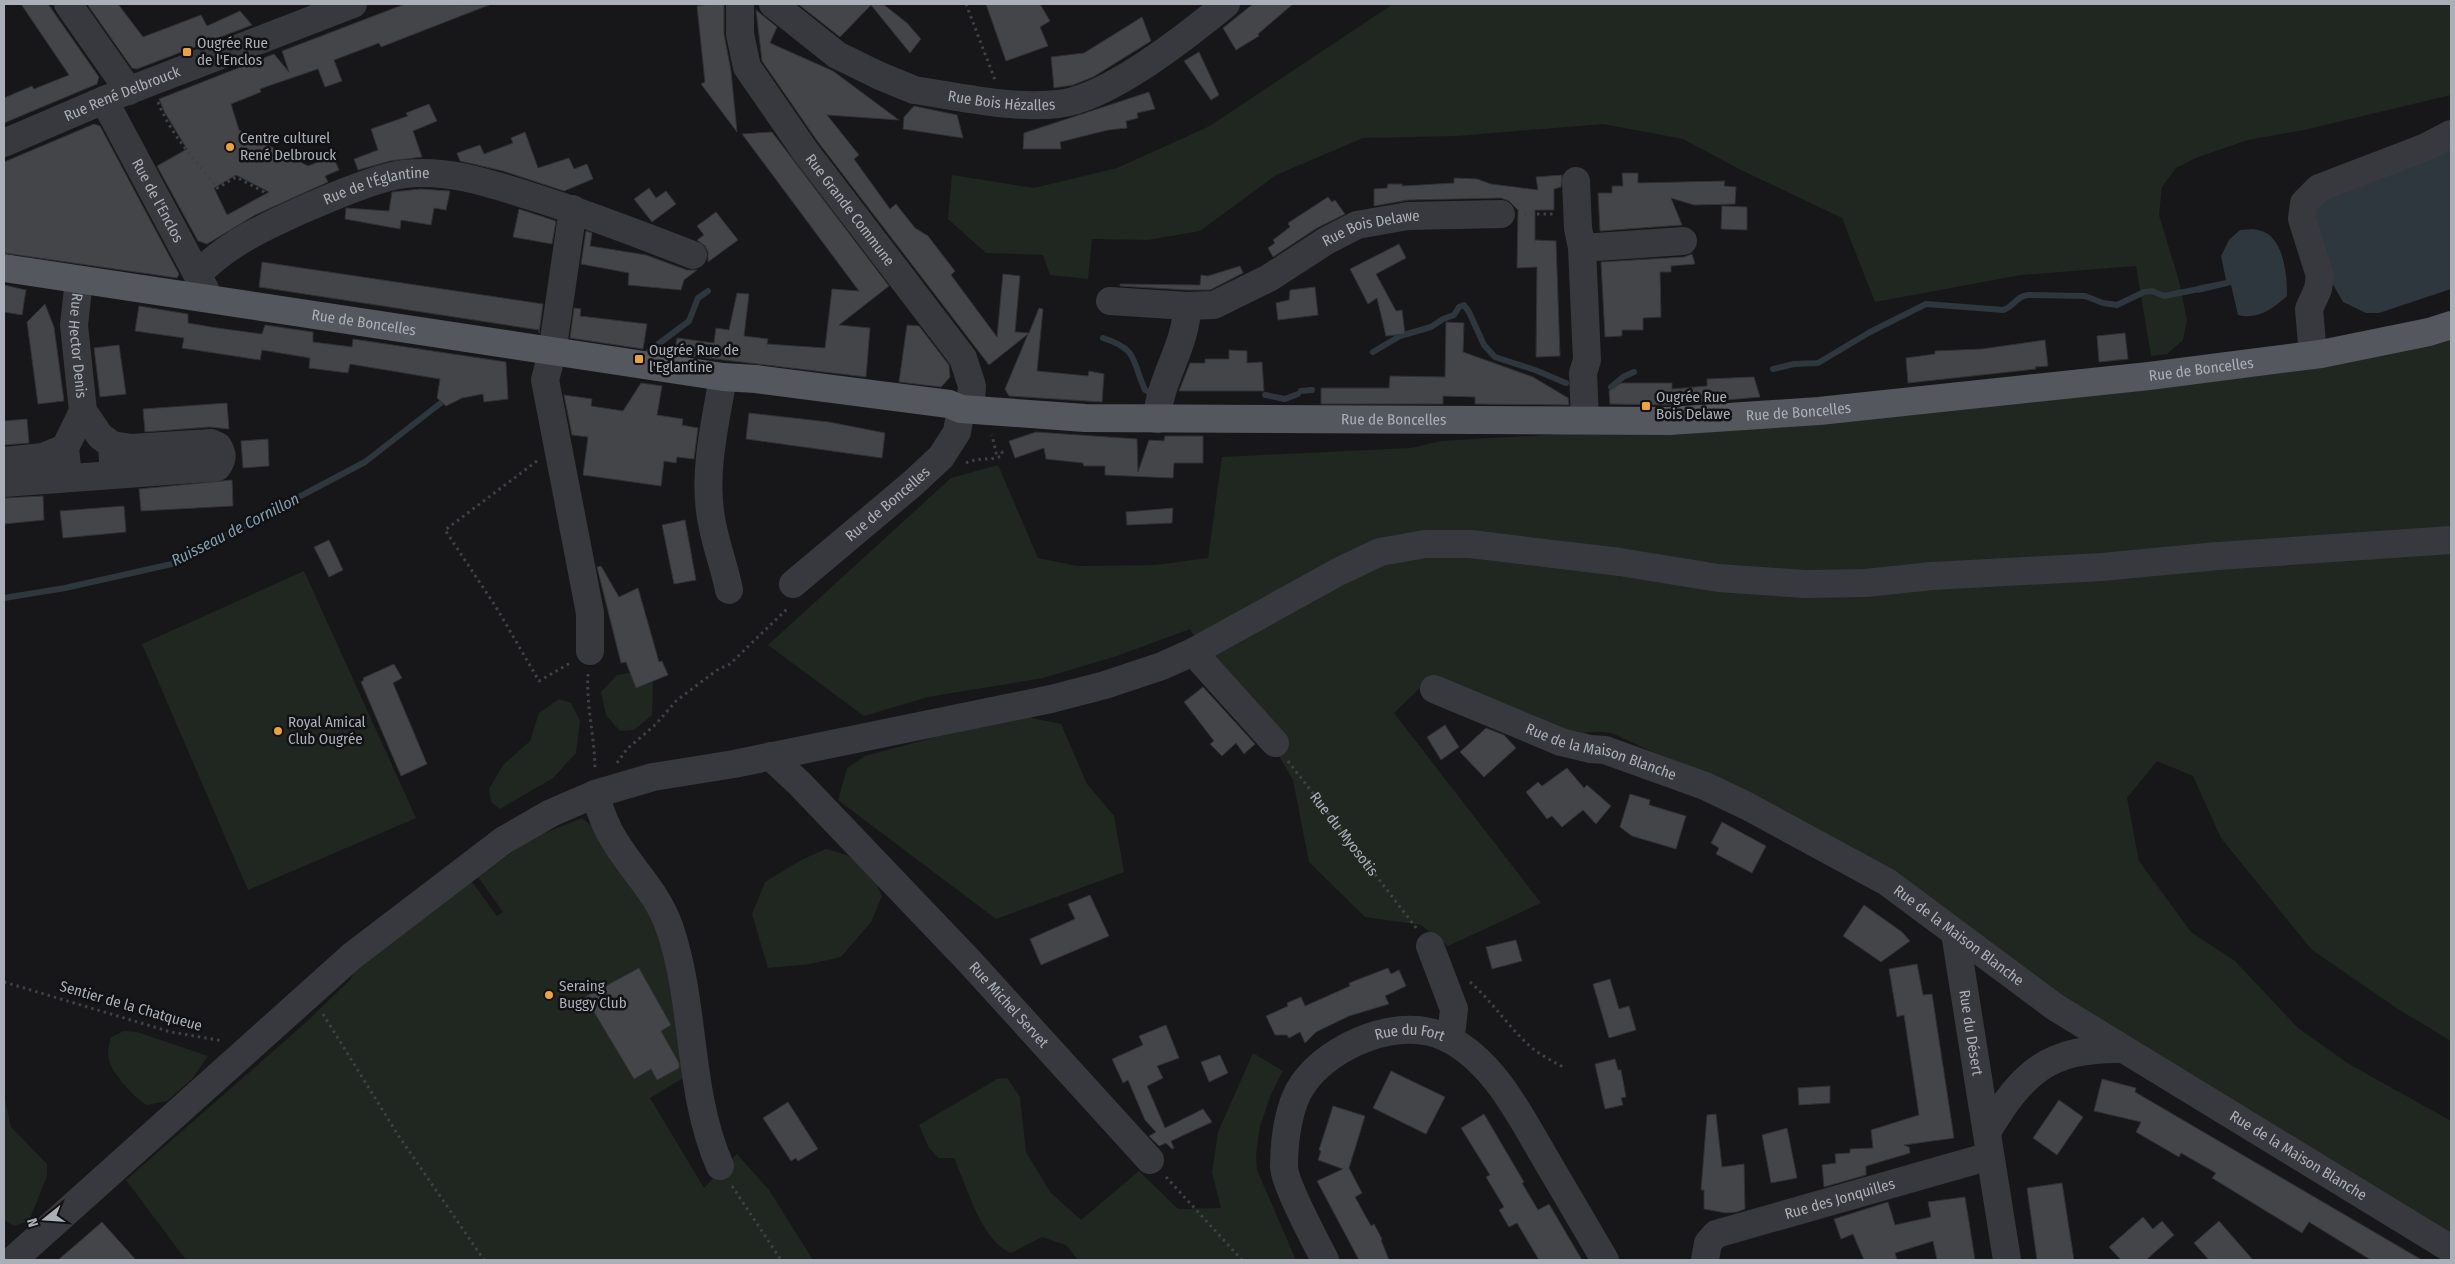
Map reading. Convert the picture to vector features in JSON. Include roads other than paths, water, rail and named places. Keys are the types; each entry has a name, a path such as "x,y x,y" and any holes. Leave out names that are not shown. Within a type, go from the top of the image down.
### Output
{"main road":[{"name":"Rue de Boncelles","path":"4,268 210,301 723,377 756,379 949,404 965,410 1085,418 1420,421 1585,419 1670,421 1819,411 2140,377 2313,355 2429,332 2451,325"}],"street":[{"name":"Rue de l'Enclos","path":"68,4 128,91 210,301"},
{"name":"Rue René Delbrouck","path":"4,143 128,91 353,4"},
{"name":"Rue Grande Commune","path":"740,4 740,34 747,67 805,150 963,358 972,386 965,410"},
{"name":"Rue Bois Hézalles","path":"773,4 837,55 898,84 914,90 1030,106 1073,102 1103,90 1187,35 1226,4"},
{"path":"2313,355 2310,309 2318,289 2320,276 2302,219 2304,203 2319,188 2426,147 2451,134"},
{"name":"Rue de l'Églantine","path":"198,274 221,252 256,231 322,201 389,177 418,173 456,175 573,209 693,255"},
{"path":"1576,181 1578,228 1582,248 1586,360 1584,373 1585,419"},
{"path":"573,209 552,352 545,380 590,612 590,651"},
{"name":"Rue Bois Delawe","path":"1110,301 1186,306 1214,305 1251,288 1333,237 1357,225 1408,216 1501,214"},
{"path":"1582,248 1683,241"},
{"name":"Rue Hector Denis","path":"79,280 74,325 83,411"},
{"path":"1157,419 1160,397 1186,322 1186,306"},
{"path":"723,377 708,493 712,528 723,562 729,590"},
{"name":"Rue de Boncelles","path":"793,584 912,484 941,457 957,432 965,410"},
{"path":"4,483 68,477 80,479 128,473 217,467 222,460 223,453 218,446 211,443 132,448 112,445 100,436 83,411 65,448 68,477"},
{"path":"112,445 114,476"},
{"path":"4,461 43,457 65,448"},
{"path":"13,1260 352,956 504,840 551,813 595,794 654,778 1080,693 1162,666 1193,652 1360,561 1395,548 1425,544 1470,544 1588,558 1718,578 1805,584 1866,582 1932,576 2118,566 2211,556 2451,540"},
{"path":"1193,652 1275,742"},
{"name":"Rue de la Maison Blanche","path":"1434,689 1561,742 1590,749 1605,750 1705,786 1747,806 1887,882 2055,1007 2451,1249"},
{"name":"Rue Michel Servet","path":"770,756 800,784 970,962 1150,1160"},
{"path":"595,794 612,835 655,895 670,928 680,972 704,1120 720,1166"},
{"name":"Rue du Désert","path":"1955,934 2007,1260"},
{"path":"1430,946 1454,1009 1452,1027 1447,1038"},
{"name":"Rue du Fort","path":"1325,1260 1307,1226 1284,1170 1286,1126 1302,1085 1322,1062 1347,1046 1378,1034 1421,1029 1447,1038 1471,1054 1507,1093 1605,1260"},
{"path":"1988,1144 2014,1089 2042,1066 2078,1052 2122,1049"},
{"name":"Rue des Jonquilles","path":"1705,1260 1708,1243 1716,1234 1988,1144"}],"waterway":[{"name":"Ruisseau de Cornillon","path":"1773,369 1794,364 1818,363 1870,332 1926,304 2003,310 2020,297 2028,295 2085,296 2103,303 2117,305 2144,292 2152,291 2164,296 2204,288"},
{"name":"Ruisseau de Cornillon","path":"649,351 689,321 698,298 708,291"},
{"name":"Ruisseau de Cornillon","path":"1373,352 1400,336 1431,327 1443,319 1454,315 1459,307 1464,305 1484,345 1495,357 1535,370 1566,383"},
{"name":"Ruisseau de Cornillon","path":"1103,338 1115,342 1128,352 1135,363 1145,390 1152,394"},
{"name":"Ruisseau de Cornillon","path":"1611,387 1623,377 1634,372"},
{"name":"Ruisseau de Cornillon","path":"1301,391 1312,390"},
{"name":"Ruisseau de Cornillon","path":"1265,395 1285,399 1298,394"},
{"name":"Ruisseau de Cornillon","path":"4,598 65,588 172,564 365,462 442,402"}],"place":[{"name":"Ougrée Rue de l'Enclos","path":"187,52"},
{"name":"Centre culturel René Delbrouck","path":"230,147"},
{"name":"Ougrée Rue de l'Eglantine","path":"639,359"},
{"name":"Ougrée Rue Bois Delawe","path":"1646,406"},
{"name":"Royal Amical Club Ougrée","path":"278,731"},
{"name":"Seraing Buggy Club","path":"549,995"}]}
